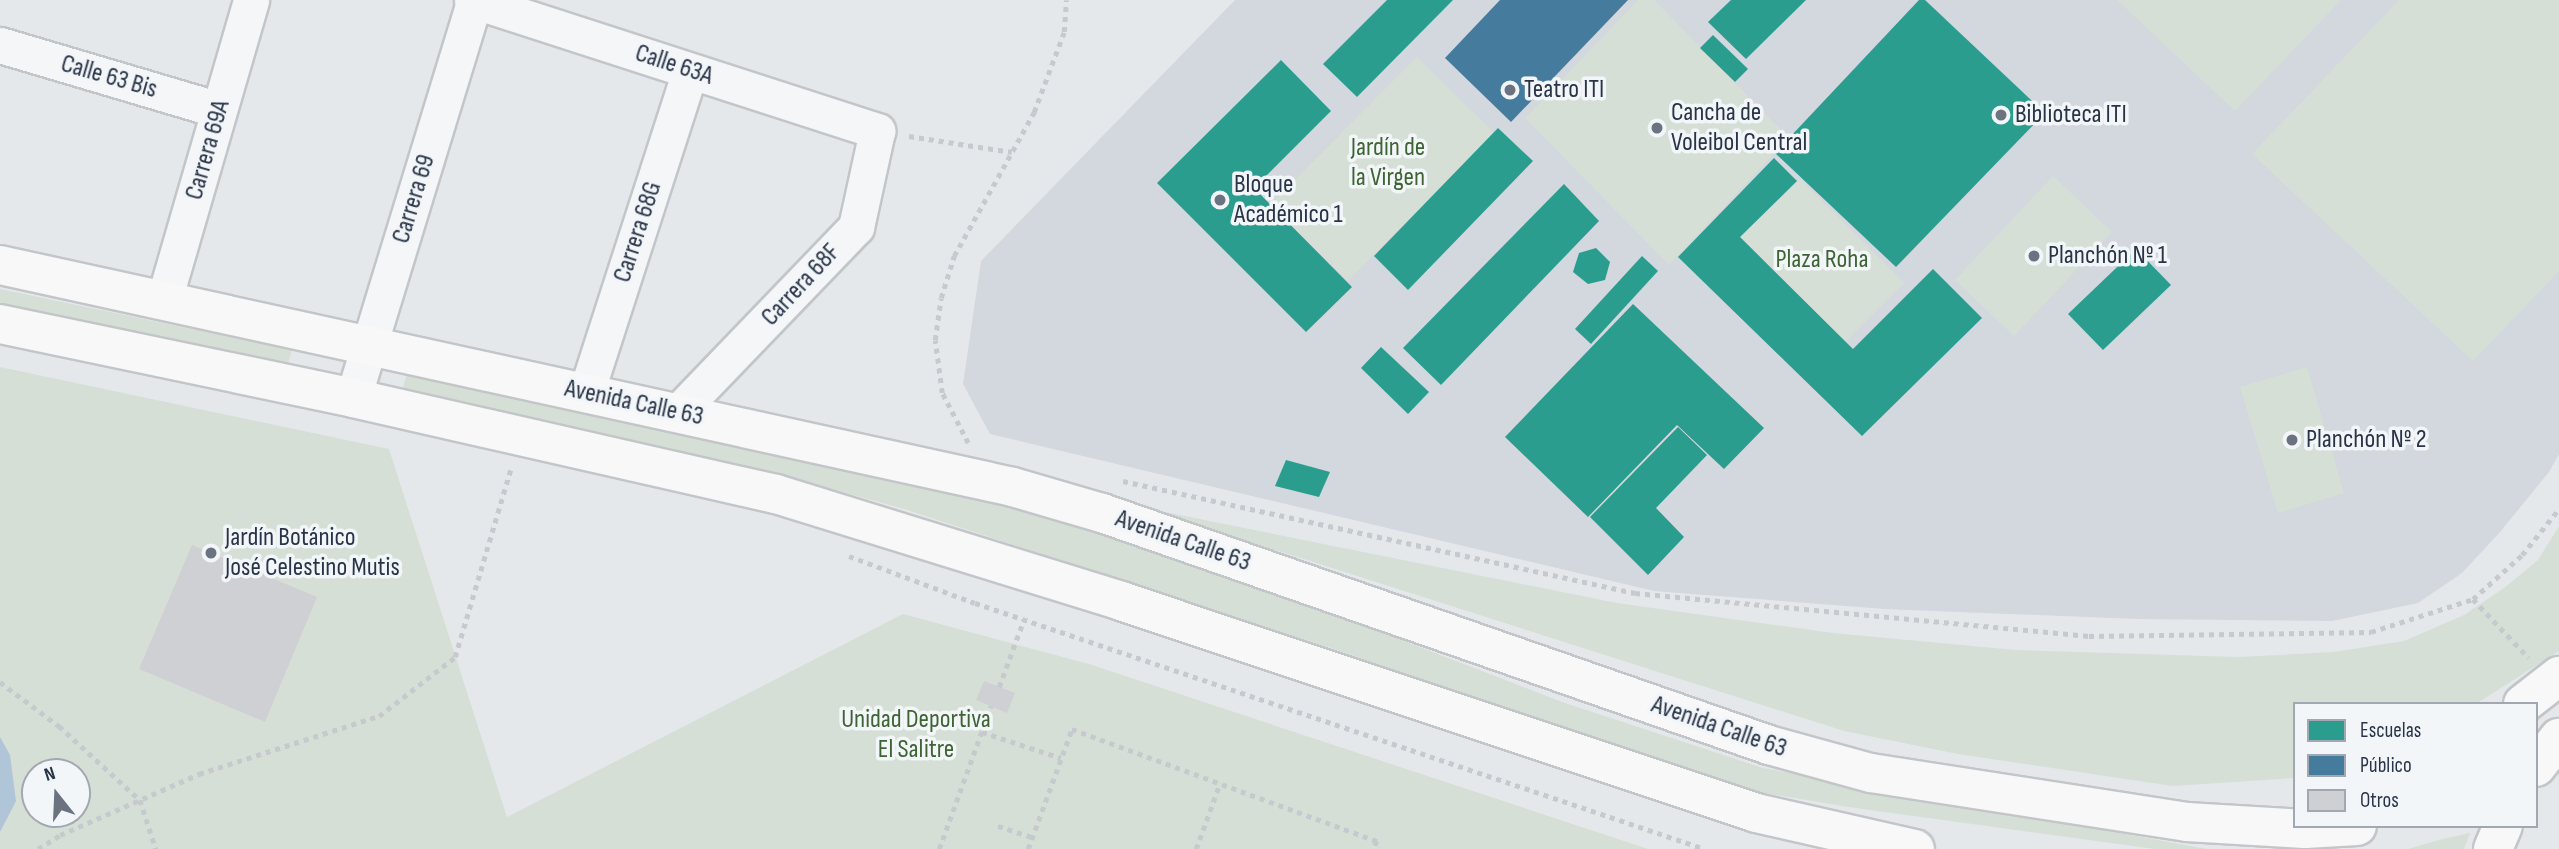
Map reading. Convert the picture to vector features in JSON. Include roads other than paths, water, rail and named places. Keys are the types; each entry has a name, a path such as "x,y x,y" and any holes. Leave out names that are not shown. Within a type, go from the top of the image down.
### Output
{"main road":[{"name":"Avenida Calle 63","path":"0,264 1013,487 1092,510 1769,746 1824,762 1922,783 2187,822 2315,828"},
{"path":"0,324 353,398 514,460 726,481 836,511 1121,601 1756,813 1901,848"},
{"path":"2524,702 2546,669"},
{"path":"2187,822 2293,803"},
{"path":"2493,849 2502,828"}],"street":[{"name":"Carrera 69A","path":"164,300 251,0"},
{"name":"Calle 63A","path":"474,0 877,131"},
{"name":"Carrera 69","path":"353,398 474,0"},
{"name":"Calle 63 Bis","path":"0,45 219,110"},
{"name":"Carrera 68G","path":"586,393 690,71"},
{"name":"Carrera 68F","path":"677,413 856,227 877,131"}],"water":[{"path":"0,737 10,755 16,801 0,832"}],"place":[{"name":"Teatro ITI","path":"1510,90"},
{"name":"Biblioteca ITI","path":"2001,115"},
{"name":"Cancha de Voleibol Central","path":"1657,128"},
{"name":"Bloque Académico 1","path":"1220,200"},
{"name":"Planchón Nº 1","path":"2034,256"},
{"name":"Planchón Nº 2","path":"2292,440"},
{"name":"Jardín Botánico José Celestino Mutis","path":"211,553"}],"park label":[{"name":"Jardín de la Virgen","path":"1388,163"},
{"name":"Plaza Roha","path":"1822,260"},
{"name":"Unidad Deportiva El Salitre","path":"916,735"}]}
